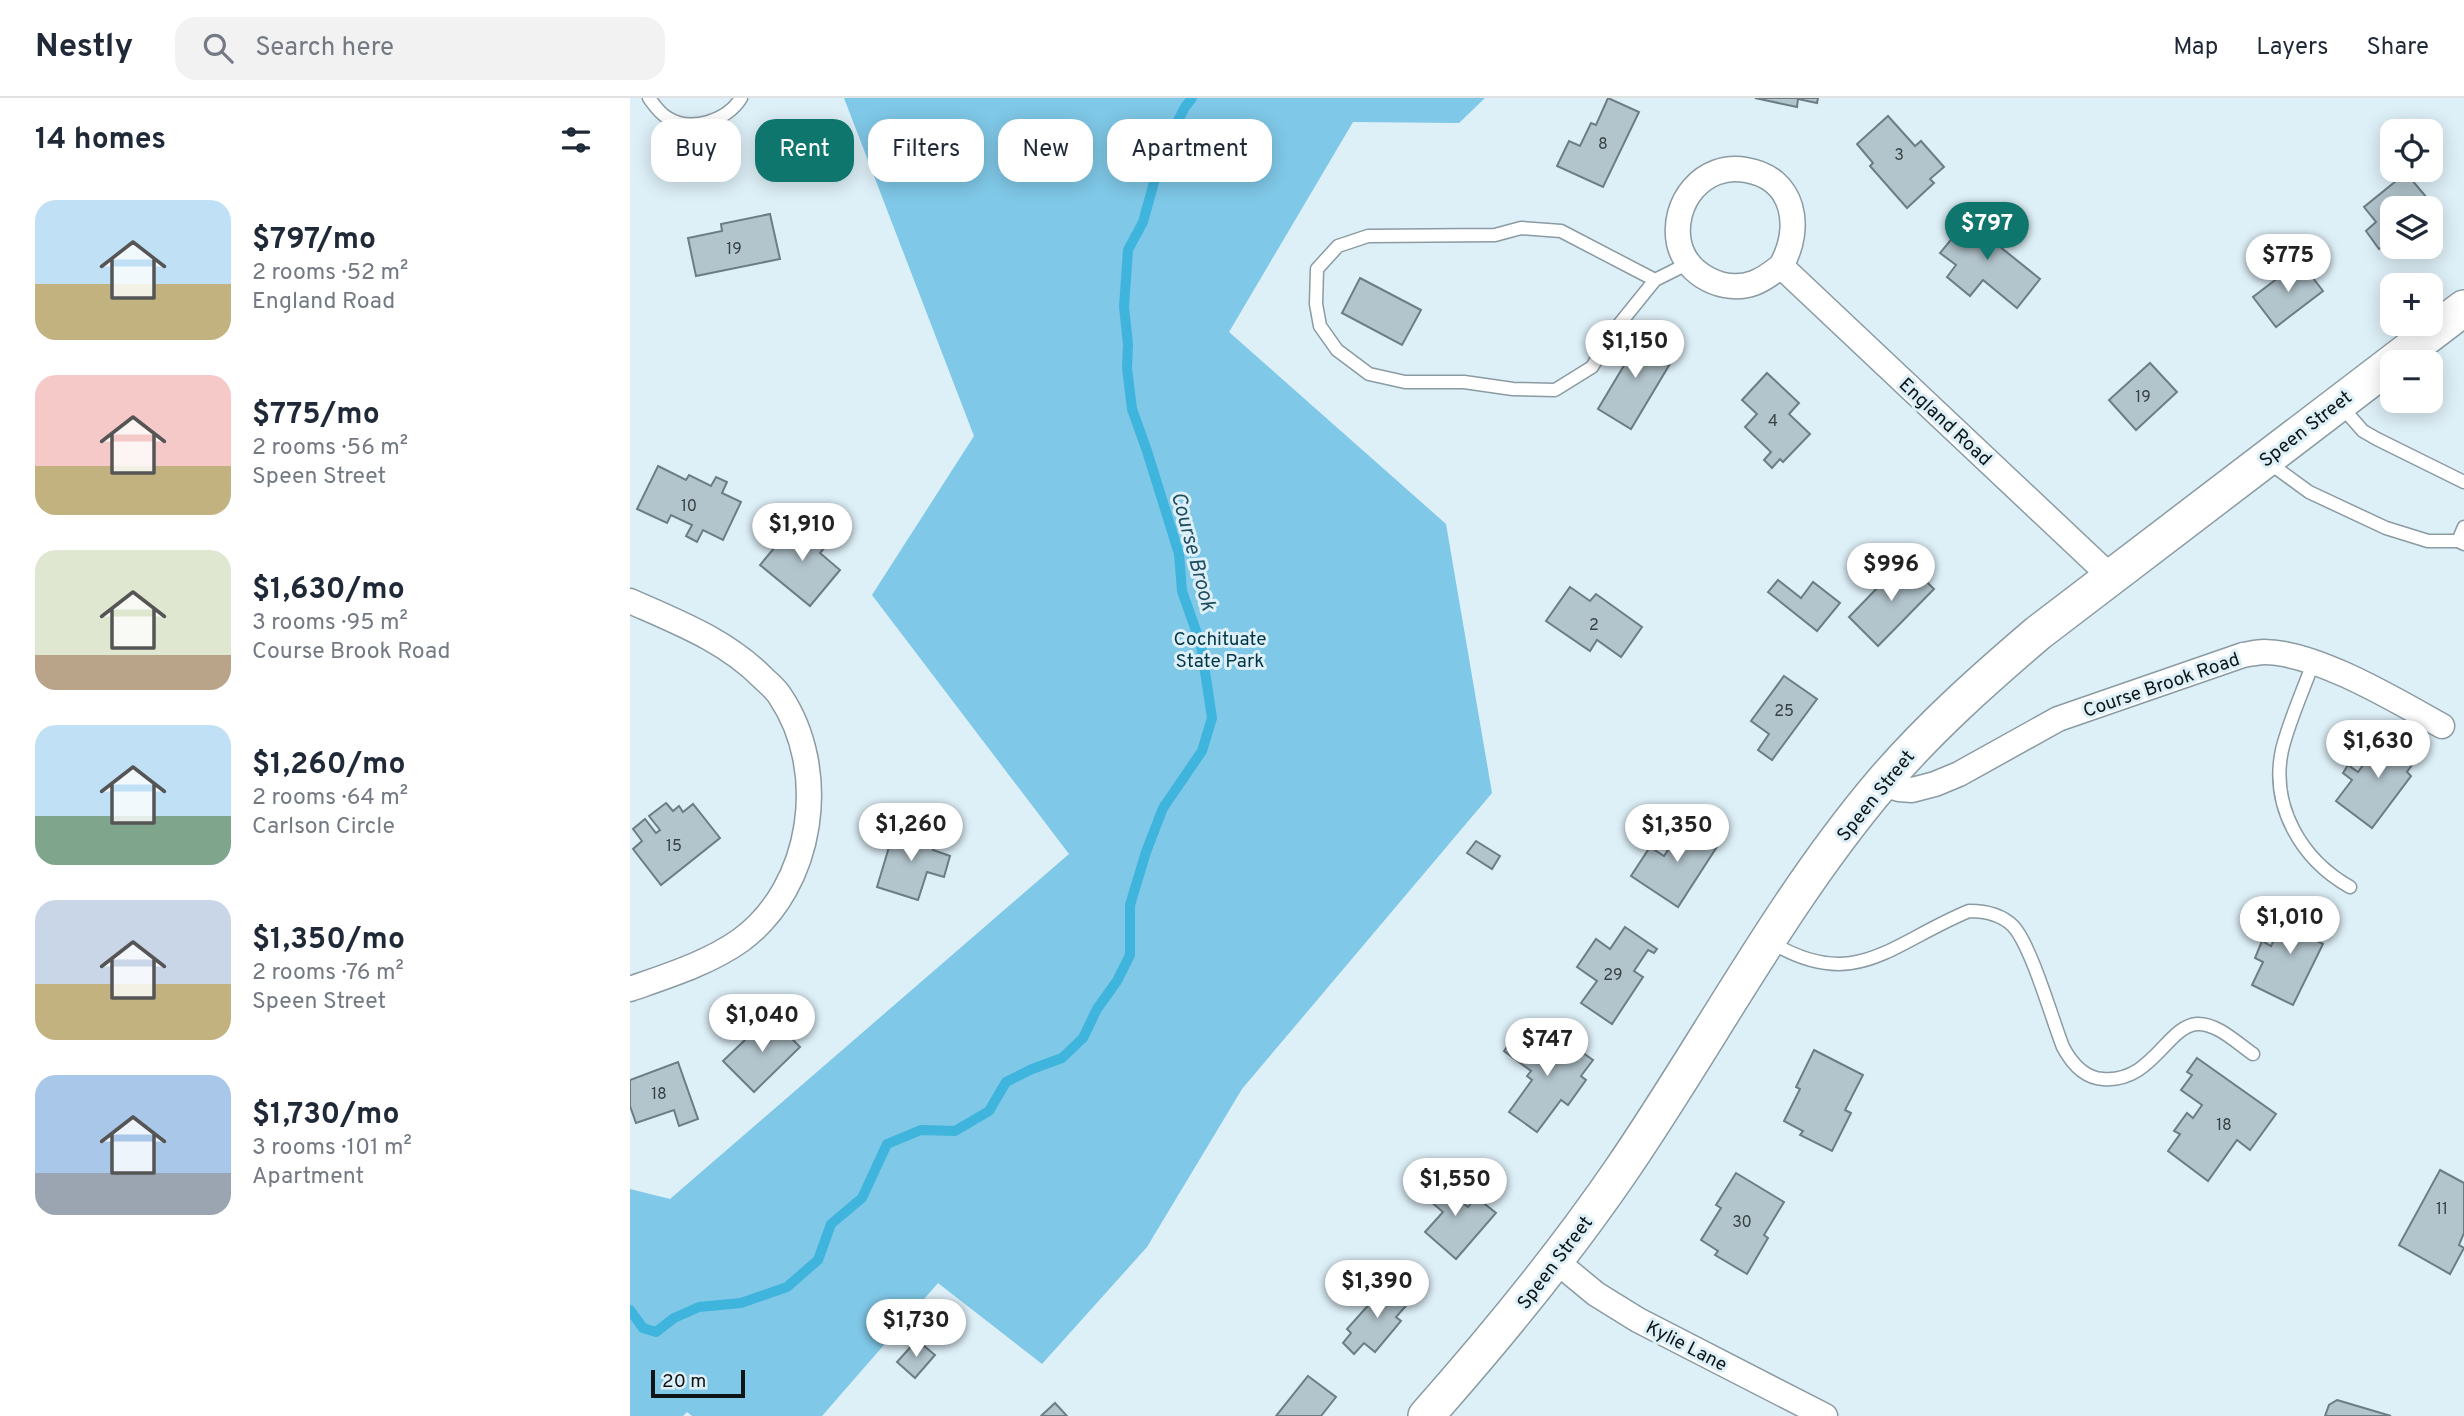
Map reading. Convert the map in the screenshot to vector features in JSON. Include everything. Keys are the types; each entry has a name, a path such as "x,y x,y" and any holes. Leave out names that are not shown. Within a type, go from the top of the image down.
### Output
{"street":[{"path":"1728,169 1762,175 1776,186 1787,200 1793,216 1794,233 1790,250 1781,266 1768,277 1752,284 1734,287 1717,284 1701,276 1689,263 1681,248 1677,231 1678,213 1685,197 1696,184 1711,174 1728,169"},
{"name":"England Road","path":"1781,266 2111,577"},
{"name":"Speen Street","path":"1426,1416 1556,1261 1627,1162 1823,860 1881,784 1931,728 2038,633 2464,308"},
{"path":"630,601 712,638 756,671 780,695 801,737 810,780 806,829 796,869 774,907 741,939 705,960 630,989"},
{"name":"Course Brook Road","path":"1881,784 1899,789 1935,784 1959,774 2058,719 2243,655 2263,652 2313,663 2378,691 2442,726"},
{"name":"Kylie Lane","path":"1556,1261 1596,1294 1638,1320 1825,1416"}],"lane":[{"path":"649,98 669,119 688,124 714,121 735,107 741,98"},
{"path":"1655,280 1561,231 1521,228 1495,234 1368,236 1338,246 1317,269 1316,304 1320,326 1337,350 1368,374 1405,382 1464,382 1513,389 1555,390 1592,367 1613,332 1655,280 1689,263"},
{"path":"2338,402 2350,419 2376,439 2464,482"},
{"path":"2265,459 2309,492 2386,528 2428,541 2461,543 2464,527"},
{"path":"2313,663 2282,750 2282,797 2290,823 2315,863 2350,887"},
{"path":"1769,941 1808,961 1850,964 1869,960 1969,911 1984,911 2000,916 2021,935 2063,1047 2072,1062 2085,1073 2104,1080 2126,1077 2141,1069 2180,1031 2194,1024 2209,1025 2253,1054"}],"green space":[{"name":"Cochituate State Park","path":"844,98 1485,98 1459,123 1353,122 1229,332 1446,524 1492,793 1242,1089 1147,1247 1042,1364 938,1283 822,1416 692,1416 687,1412 683,1416 630,1416 630,1189 670,1199 1069,854 872,595 974,436 876,182 984,182 984,119 868,119 868,160"}],"building":[{"path":"1608,98 1639,112 1603,187 1557,166 1569,141 1580,146 1591,123 1596,125"},
{"path":"1755,98 1818,98 1817,103 1798,99 1797,107"},
{"path":"1888,116 1915,146 1921,141 1944,167 1930,179 1934,183 1907,208 1870,166 1873,163 1857,144"},
{"path":"2395,182 2414,182 2425,196 2380,196 2379,249 2366,231 2376,222 2364,207"},
{"path":"1983,208 2000,222 1988,237 2040,279 2017,308 1983,280 1970,296 1947,277 1956,265 1940,253 1968,219 1972,223"},
{"path":"770,214 780,259 696,276 688,238 722,231 721,224"},
{"path":"2300,261 2323,291 2276,327 2253,297"},
{"path":"1360,278 1421,310 1402,345 1342,313"},
{"path":"1631,332 1674,357 1631,429 1598,409 1629,357 1619,351"},
{"path":"2150,363 2177,392 2136,430 2109,400"},
{"path":"1767,373 1799,403 1789,414 1810,434 1783,462 1780,459 1772,468 1764,460 1771,452 1745,427 1757,414 1742,400"},
{"path":"658,466 686,480 689,475 711,486 716,477 727,482 722,493 741,502 723,540 703,530 697,542 686,536 692,525 671,515 667,523 637,509"},
{"path":"809,521 831,540 820,553 840,570 810,606 760,565 790,529 797,535"},
{"path":"1902,558 1934,589 1878,646 1849,617 1887,578 1895,585 1899,582 1888,572"},
{"path":"1778,580 1801,598 1813,582 1840,603 1817,631 1768,592"},
{"path":"1570,587 1590,601 1596,594 1642,627 1621,657 1597,640 1590,651 1546,621"},
{"path":"1784,676 1817,699 1772,760 1758,750 1769,734 1751,721"},
{"path":"2387,732 2419,755 2407,772 2411,776 2372,828 2336,801 2352,780 2343,773 2348,765 2358,772"},
{"path":"666,803 673,811 679,806 683,812 693,804 720,838 661,885 633,849 642,841 633,829 645,819 656,833 660,830 649,816"},
{"path":"1687,821 1720,842 1678,907 1631,876 1650,847 1664,856"},
{"path":"895,827 937,839 933,850 950,856 944,877 927,872 918,900 877,887"},
{"path":"1476,841 1500,856 1492,869 1467,853"},
{"path":"2291,906 2326,923 2317,941 2323,944 2293,1005 2252,985 2263,962 2255,958 2262,941 2271,946"},
{"path":"1625,927 1657,949 1654,953 1648,950 1634,971 1643,977 1612,1024 1581,1003 1597,981 1577,967 1596,939 1610,949"},
{"path":"770,1016 800,1047 754,1092 723,1061"},
{"path":"1517,1033 1543,1052 1556,1034 1593,1060 1581,1076 1586,1080 1568,1105 1561,1100 1537,1132 1509,1112 1532,1080 1527,1076 1531,1071 1504,1051"},
{"path":"1814,1050 1863,1075 1845,1110 1851,1113 1832,1151 1800,1135 1803,1131 1784,1121 1800,1089 1796,1087"},
{"path":"2197,1058 2276,1114 2250,1150 2237,1140 2208,1181 2168,1151 2180,1134 2174,1131 2187,1113 2193,1118 2202,1105 2181,1090 2192,1075 2187,1072"},
{"path":"678,1062 698,1119 679,1126 674,1110 636,1123 630,1106 630,1080"},
{"path":"2440,1170 2464,1183 2464,1233 2459,1245 2464,1248 2450,1274 2399,1245"},
{"path":"1736,1173 1784,1202 1764,1235 1768,1238 1747,1274 1715,1255 1718,1251 1701,1240 1721,1208 1716,1205"},
{"path":"1430,1175 1468,1207 1476,1197 1496,1213 1456,1259 1425,1232 1443,1212 1417,1190"},
{"path":"1390,1281 1411,1300 1396,1317 1401,1321 1375,1352 1364,1343 1354,1354 1343,1343 1351,1333 1347,1329"},
{"path":"917,1340 935,1355 915,1378 897,1362"},
{"path":"1308,1376 1336,1397 1321,1416 1276,1416"},
{"path":"2337,1400 2391,1416 2325,1416 2329,1405"},
{"path":"1055,1403 1067,1416 1041,1416"}],"waterway":[{"name":"Course Brook","path":"630,1310 643,1328 656,1332 674,1318 699,1307 741,1303 787,1287 818,1260 831,1224 862,1198 887,1144 921,1130 955,1131 989,1111 1006,1082 1062,1058 1083,1038 1097,1009 1117,981 1130,955 1130,905 1146,852 1163,808 1202,751 1212,718 1201,645 1182,591 1179,554 1132,409 1124,307 1128,250 1143,222 1163,150 1192,98"}]}
